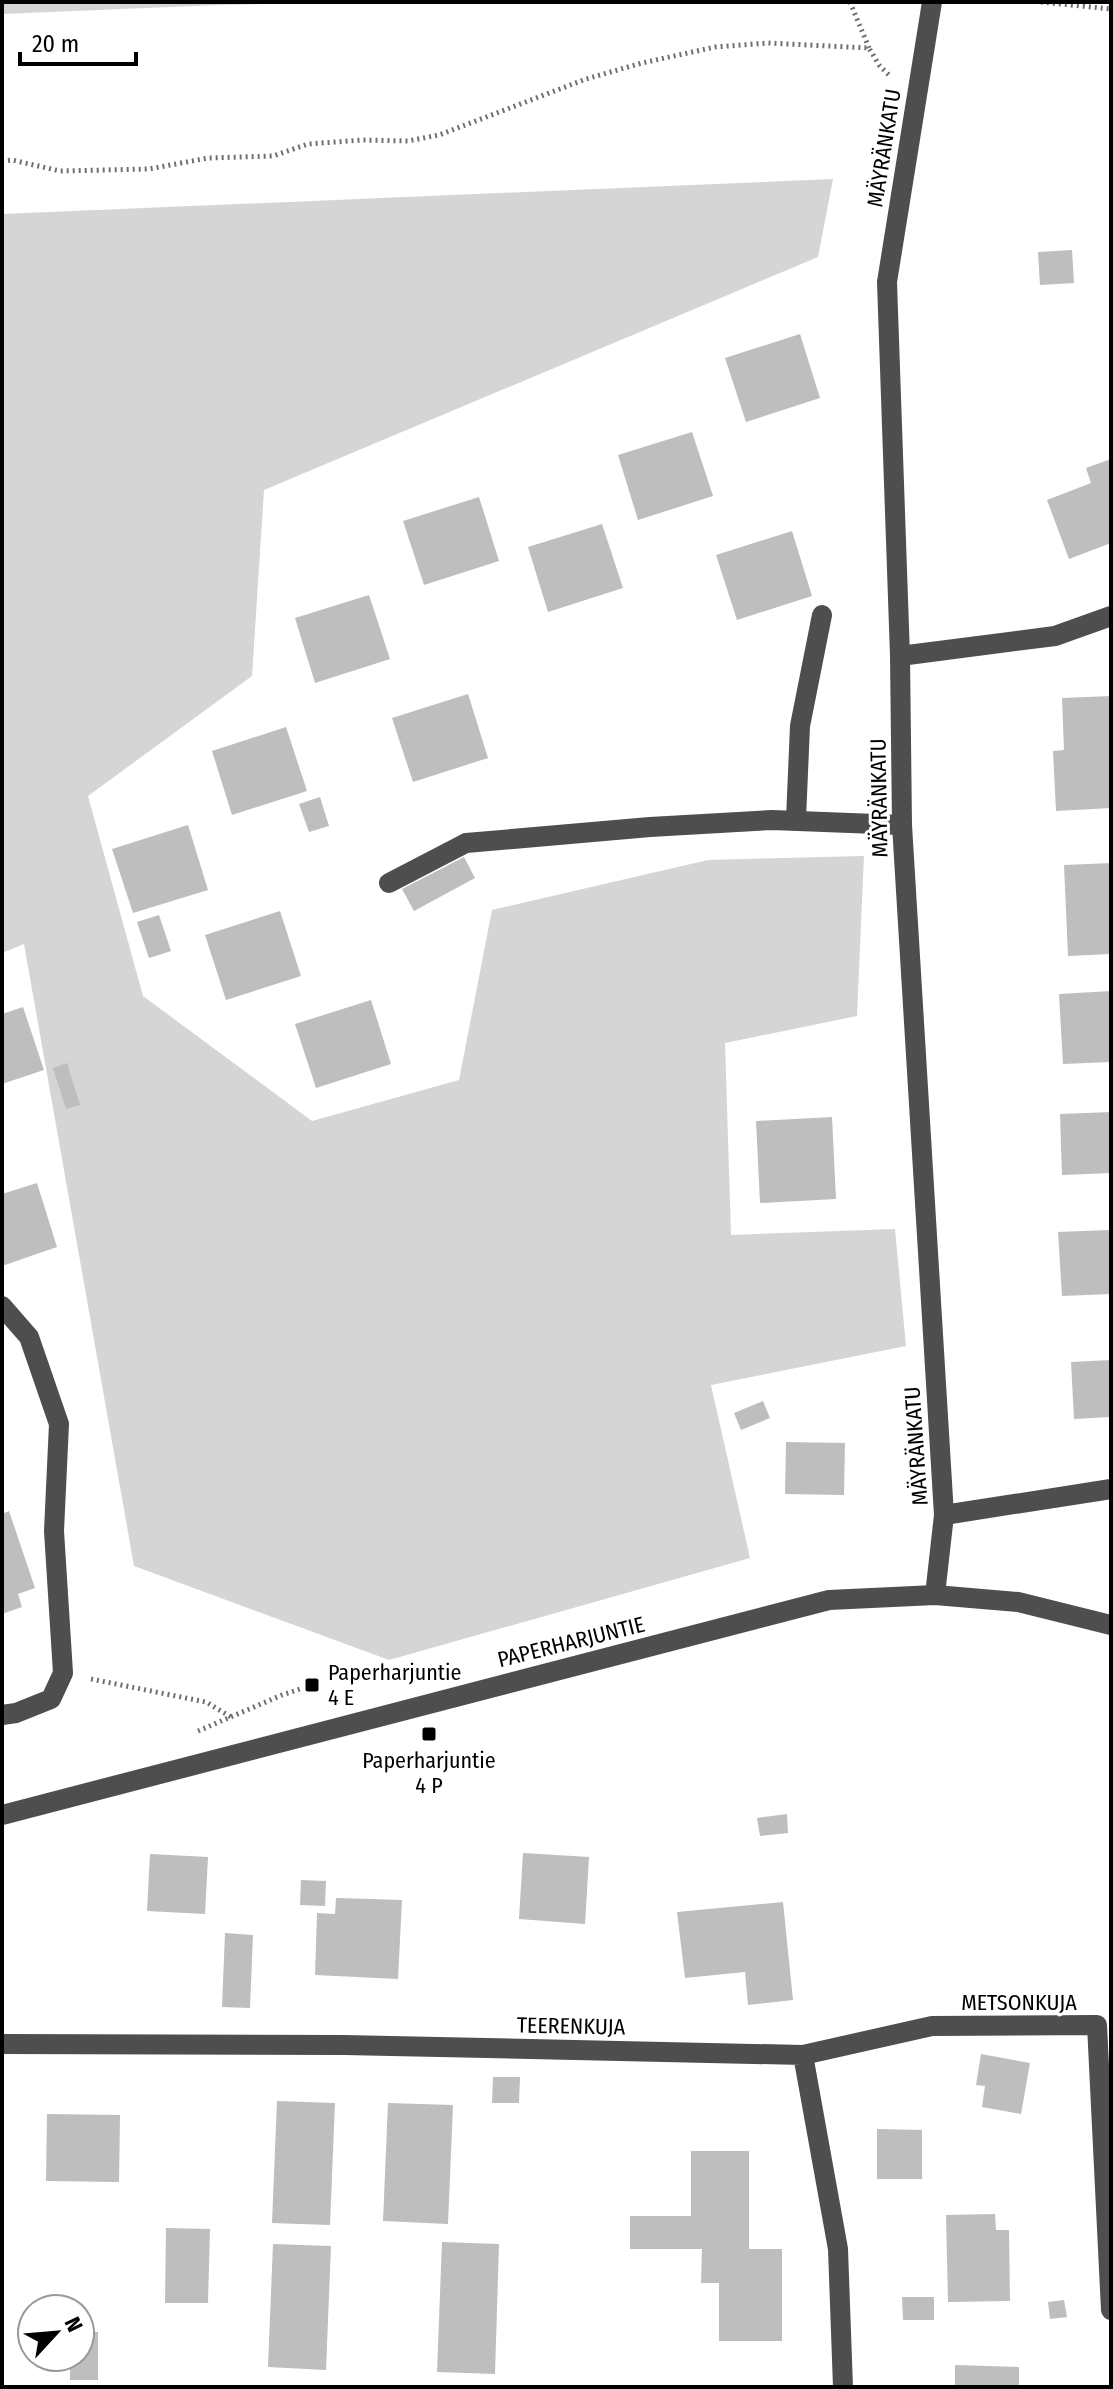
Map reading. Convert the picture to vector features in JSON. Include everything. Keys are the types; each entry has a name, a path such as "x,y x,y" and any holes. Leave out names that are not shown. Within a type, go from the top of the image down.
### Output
{"street":[{"name":"MÄYRÄNKATU","path":"932,2 887,282 900,656 902,825 944,1515 935,1595"},
{"path":"796,819 800,726 822,615"},
{"path":"900,656 1055,636 1111,616"},
{"path":"389,883 466,843 650,827 796,819 902,825"},
{"path":"2,1306 29,1337 59,1424 54,1531 63,1673 51,1699 16,1713 2,1715"},
{"path":"944,1515 1111,1489"},
{"name":"PAPERHARJUNTIE","path":"2,1815 829,1600 935,1595 1018,1602 1111,1625"},
{"name":"METSONKUJA","path":"803,2055 932,2026 1104,2025 1111,2310"},
{"name":"TEERENKUJA","path":"2,2044 344,2045 803,2055"},
{"path":"803,2055 838,2249 843,2387"}],"path":[{"path":"850,2 879,65 915,102"},
{"path":"1041,2 1111,9"},
{"path":"2,161 12,160 60,171 149,169 208,158 273,156 308,144 408,141 439,135 586,79 715,47 768,43 869,48"},
{"path":"63,1673 206,1702 231,1717"}],"shaded area":[{"path":"2,2 387,2 2,14"},
{"path":"833,179 818,257 264,490 252,676 88,796 143,996 312,1121 459,1080 492,910 708,860 864,856 857,1016 725,1043 731,1235 895,1229 906,1346 711,1385 750,1558 389,1660 134,1566 24,944 2,953 2,214"}],"building":[{"path":"1072,250 1074,283 1040,285 1038,252"},
{"path":"800,334 820,398 746,422 725,358"},
{"path":"692,432 713,496 638,520 618,455"},
{"path":"1111,459 1111,543 1069,559 1047,500 1091,483 1086,468"},
{"path":"479,497 499,561 424,585 403,521"},
{"path":"602,524 623,588 548,612 528,547"},
{"path":"792,531 812,596 737,620 716,555"},
{"path":"369,595 390,659 315,683 295,618"},
{"path":"468,694 488,758 413,782 392,718"},
{"path":"1111,696 1111,808 1056,811 1053,751 1064,750 1062,698"},
{"path":"286,727 307,791 232,815 212,751"},
{"path":"320,797 329,826 309,832 299,804"},
{"path":"188,825 208,890 133,913 112,849"},
{"path":"464,857 475,878 414,911 402,889"},
{"path":"1111,863 1111,954 1068,956 1064,865"},
{"path":"280,911 301,976 226,1000 205,935"},
{"path":"159,915 171,951 149,958 137,922"},
{"path":"1111,991 1111,1062 1063,1064 1059,994"},
{"path":"371,1000 391,1064 316,1088 295,1024"},
{"path":"23,1007 44,1070 2,1084 2,1014"},
{"path":"67,1063 80,1105 66,1109 53,1068"},
{"path":"1111,1112 1111,1173 1062,1175 1060,1114"},
{"path":"832,1117 836,1199 760,1203 756,1121"},
{"path":"37,1183 57,1247 2,1266 2,1194"},
{"path":"1109,1230 1111,1294 1062,1296 1058,1232"},
{"path":"1111,1360 1111,1417 1074,1419 1071,1362"},
{"path":"763,1401 770,1418 741,1430 734,1413"},
{"path":"786,1442 845,1443 844,1495 785,1494"},
{"path":"9,1511 35,1588 18,1594 22,1607 2,1614 2,1514"},
{"path":"787,1814 788,1833 760,1836 757,1818"},
{"path":"523,1853 589,1857 585,1924 519,1919"},
{"path":"150,1854 208,1857 205,1914 147,1911"},
{"path":"301,1880 326,1881 325,1906 300,1905"},
{"path":"336,1898 402,1900 398,1979 315,1975 317,1913 335,1914"},
{"path":"783,1902 793,2000 748,2005 745,1972 685,1978 677,1912"},
{"path":"225,1933 253,1935 250,2008 222,2007"},
{"path":"981,2054 1030,2063 1021,2114 982,2107 985,2086 976,2085"},
{"path":"493,2077 520,2077 519,2103 492,2103"},
{"path":"277,2101 335,2103 330,2225 272,2223"},
{"path":"388,2103 453,2105 448,2224 383,2221"},
{"path":"47,2114 120,2115 119,2182 46,2181"},
{"path":"877,2129 922,2130 922,2179 877,2179"},
{"path":"691,2151 749,2151 749,2249 782,2249 782,2341 719,2341 719,2283 701,2283 702,2249 630,2249 630,2216 691,2216"},
{"path":"995,2214 996,2230 1009,2230 1010,2301 948,2302 946,2215"},
{"path":"166,2228 210,2229 208,2303 165,2303"},
{"path":"442,2242 499,2244 495,2374 437,2372"},
{"path":"273,2244 331,2246 326,2370 268,2367"},
{"path":"902,2297 934,2297 934,2320 903,2320"},
{"path":"1064,2300 1067,2317 1050,2319 1048,2302"},
{"path":"98,2332 98,2380 70,2380 70,2373 96,2373"},
{"path":"955,2365 1019,2367 1019,2387 955,2387"}],"place":[{"name":"Paperharjuntie 4 E","path":"312,1685"},
{"name":"Paperharjuntie 4 P","path":"429,1734"}]}
